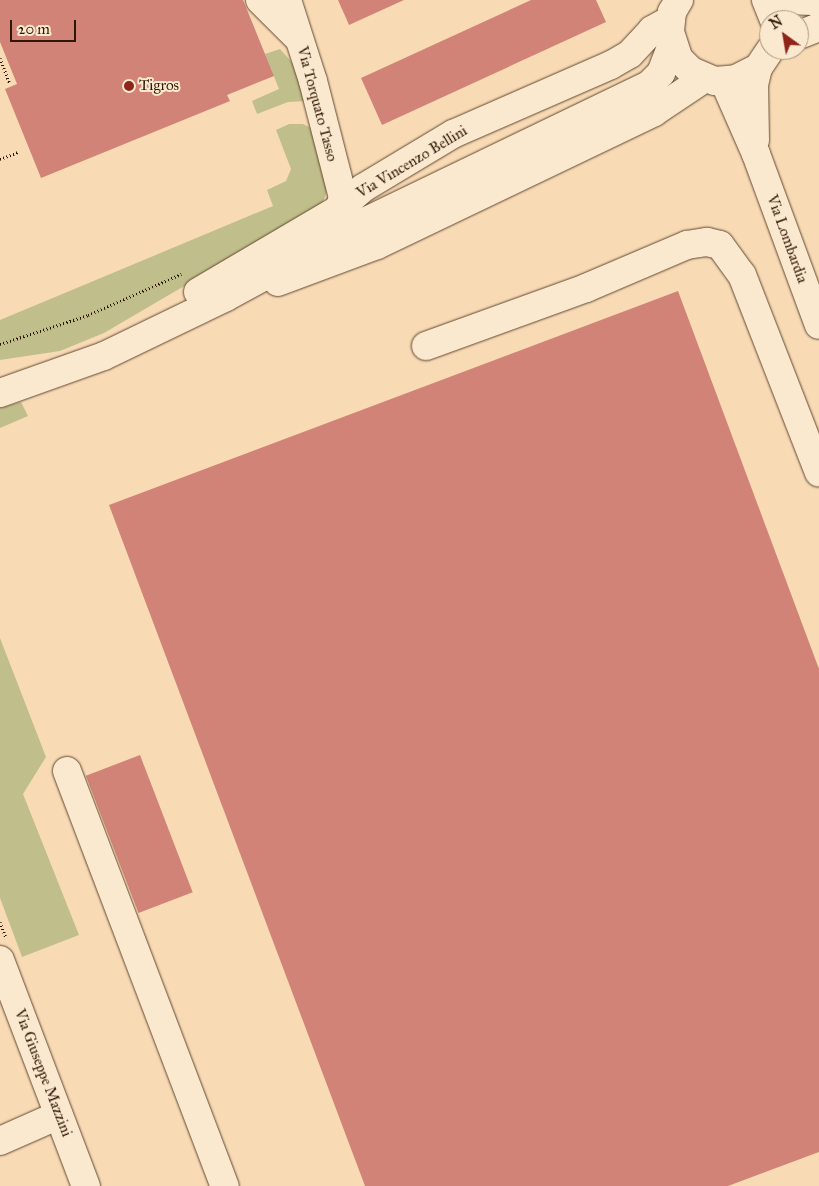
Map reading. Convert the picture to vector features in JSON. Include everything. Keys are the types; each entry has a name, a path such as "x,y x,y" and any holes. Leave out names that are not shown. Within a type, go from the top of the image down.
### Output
{"street":[{"path":"260,0 299,39"},
{"name":"Via Torquato Tasso","path":"287,0 342,198 338,209"},
{"path":"785,0 819,1"},
{"path":"672,15 679,59 691,71 714,80"},
{"name":"Via Vincenzo Bellini","path":"138,340 204,288 338,209 364,188 453,134 630,54 652,30 672,15"},
{"name":"Via Vincenzo Bellini","path":"6,389 74,368 138,340 226,296 366,220 649,85 661,73 672,15"},
{"name":"Via Vincenzo Bellini","path":"226,296 289,279 376,245 654,112 714,80 742,77 763,60"},
{"path":"756,154 754,85 766,60"},
{"name":"Via Lombardia","path":"714,80 756,154 819,325"},
{"path":"426,346 586,288 687,245 707,242 720,245 742,275 819,472"},
{"path":"67,771 225,1186"},
{"name":"Via Giuseppe Mazzini","path":"0,960 86,1186"},
{"path":"0,1141 59,1115"}],"path":[{"path":"0,58 9,82"},
{"path":"0,159 18,152"}],"shaded area":[{"path":"280,49 299,70 307,101 288,102 257,114 252,101 279,89 265,54"},
{"path":"289,124 303,124 315,130 327,192 321,206 104,333 60,351 0,360 0,320 273,206 267,190 286,181 291,169 276,130"},
{"path":"21,402 28,416 0,428 0,408"},
{"path":"0,638 46,757 23,794 79,935 22,957 0,898"}],"building":[{"name":"Tigros","path":"0,0 243,0 274,76 227,95 230,101 41,178 5,89 17,84 0,42"},
{"path":"338,0 404,0 349,25"},
{"path":"531,0 596,0 606,22 382,125 361,78"},
{"path":"678,291 819,669 819,1152 728,1186 365,1186 109,505"},
{"path":"140,755 193,892 139,913 86,776"}],"place":[{"name":"Tigros","path":"129,86"}]}
